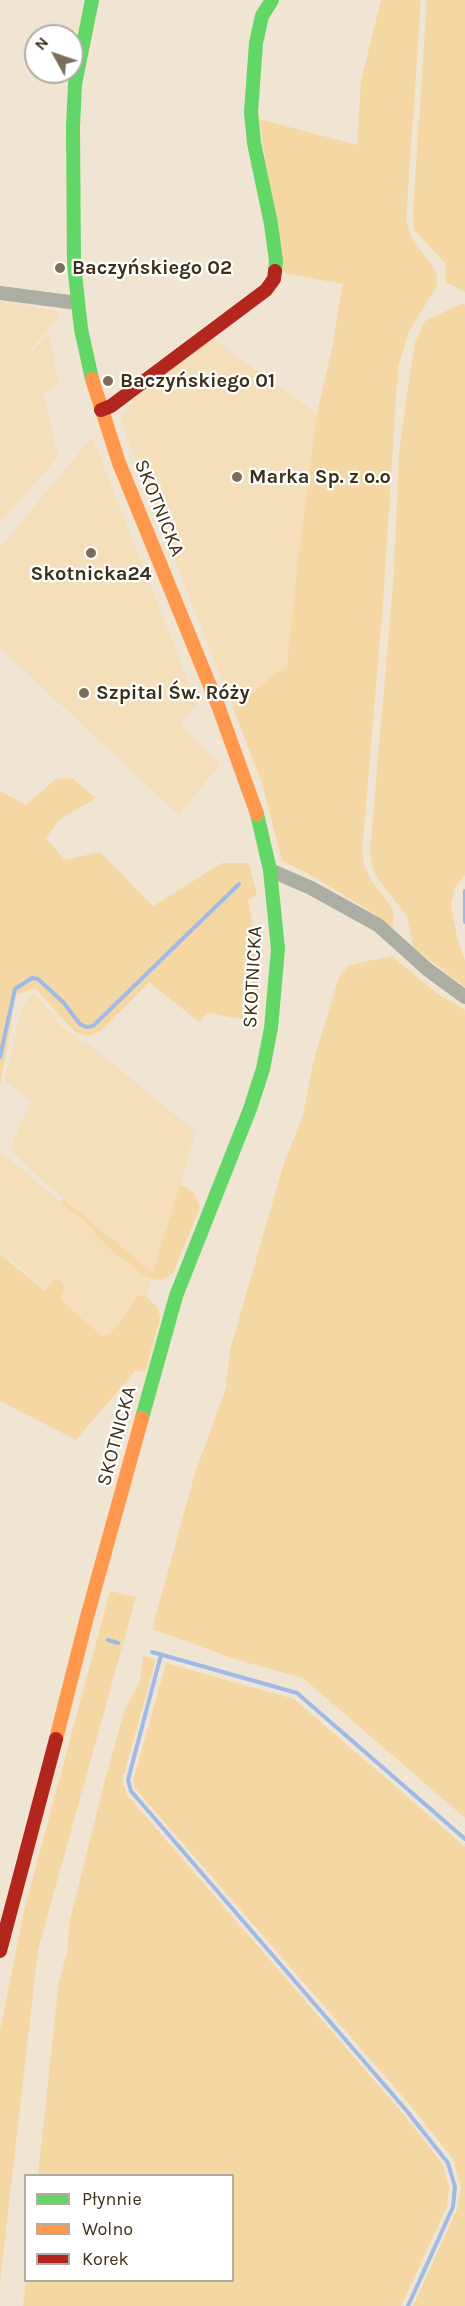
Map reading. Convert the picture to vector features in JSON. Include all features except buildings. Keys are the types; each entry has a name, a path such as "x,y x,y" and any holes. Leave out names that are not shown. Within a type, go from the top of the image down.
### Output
{"main road":[{"name":"SKOTNICKA","path":"0,1951 32,1836 87,1617 176,1296 250,1109 263,1069 272,1018 278,949 270,870 257,815 243,772 119,463 89,367 77,303 74,264 73,127 75,84 92,0"},
{"path":"101,410 111,406 266,290 274,279 276,261 271,224 254,143 252,112 256,43 262,16 272,0"}],"street":[{"path":"0,293 77,303"},
{"path":"270,870 311,888 378,925 427,969 465,997"}],"shaded area":[{"path":"381,0 421,0 406,221 413,241 431,263 437,275 437,286 409,331 398,367 383,603 362,853 365,868 373,883 391,906 394,915 392,930 377,915 307,873 282,861 262,783 233,708 287,665 317,414 343,284 283,273 259,119 357,145 361,81"},
{"path":"427,0 465,0 465,292 446,282 445,263 414,230 413,211"},
{"path":"0,301 56,311 59,317 31,349 33,351 49,333 59,385 43,394 58,457 0,522"},
{"path":"463,303 465,305 465,875 455,887 451,906 458,941 465,961 465,987 413,947 407,916 378,879 373,869 370,853 394,572 399,453 415,342 425,321"},
{"path":"212,338 317,414 287,666 233,708 120,419 136,397"},
{"path":"92,437 197,704 180,725 220,764 179,815 0,648 0,548"},
{"path":"72,778 96,798 59,820 46,838 65,860 100,852 153,906 222,863 249,863 257,895 248,900 259,958 257,998 253,1021 207,1013 199,1022 149,982 100,1032 86,1036 74,1031 35,988 16,995 0,1086 0,791 26,805 56,779"},
{"path":"392,956 438,994 465,1010 465,1818 303,1678 238,1660 152,1629 195,1473 226,1388 230,1350 284,1163 303,1115 313,1063 339,977 349,965"},
{"path":"33,994 57,1018 55,1021 84,1044 86,1042 196,1132 153,1273 44,1182 10,1149 31,1101 4,1080 17,1035 15,1030 20,1023 18,1021 23,1010 21,1008"},
{"path":"0,1152 152,1276 128,1358 0,1251"},
{"path":"180,1184 194,1193 200,1208 173,1273 162,1280 145,1276 117,1255 95,1234 92,1228 61,1202 64,1199 153,1273"},
{"path":"0,1254 45,1291 56,1278 64,1288 60,1300 102,1336 110,1334 131,1308 136,1296 146,1296 158,1308 160,1319 145,1372 135,1371 76,1440 0,1401"},
{"path":"110,1591 136,1597 38,1950 0,2282 0,2031 24,1911"},
{"path":"143,1656 156,1660 122,1780 127,1795 404,2115 443,2165 449,2188 447,2206 401,2306 23,2306 26,2282 234,2282 234,2174 38,2174 59,1981 67,1953 70,1920 125,1709 140,1681"},
{"path":"166,1663 294,1699 465,1847 465,2306 413,2306 458,2207 461,2187 453,2159 411,2106 134,1787 134,1778"}],"waterway":[{"path":"0,1057 15,989 32,978 38,979 63,1002 80,1024 86,1027 93,1026 239,884"},
{"path":"465,891 465,922"},
{"path":"108,1640 118,1643"},
{"path":"152,1652 297,1693 465,1839"},
{"path":"161,1655 128,1780 131,1791 406,2110 448,2163 455,2187 453,2207 408,2306"}],"traffic: fast":[{"path":"92,0 75,84 73,127 74,264 81,329 92,379"},
{"path":"272,0 262,16 256,43 251,112 254,143 271,224 276,261 275,271"},
{"path":"142,1418 176,1296 250,1109 263,1069 271,1028 278,949 270,870 257,814"}],"traffic: slow":[{"path":"92,379 119,463 219,708 257,814"},
{"path":"56,1739 142,1418"}],"traffic: jam":[{"path":"101,410 111,406 266,290 274,279 275,271"},
{"path":"0,1951 56,1739"}],"place":[{"name":"Baczyńskiego 02","path":"60,268"},
{"name":"Baczyńskiego 01","path":"108,381"},
{"name":"Marka Sp. z o.o","path":"237,477"},
{"name":"Skotnicka24","path":"91,553"},
{"name":"Szpital Św. Róży","path":"84,693"}]}
